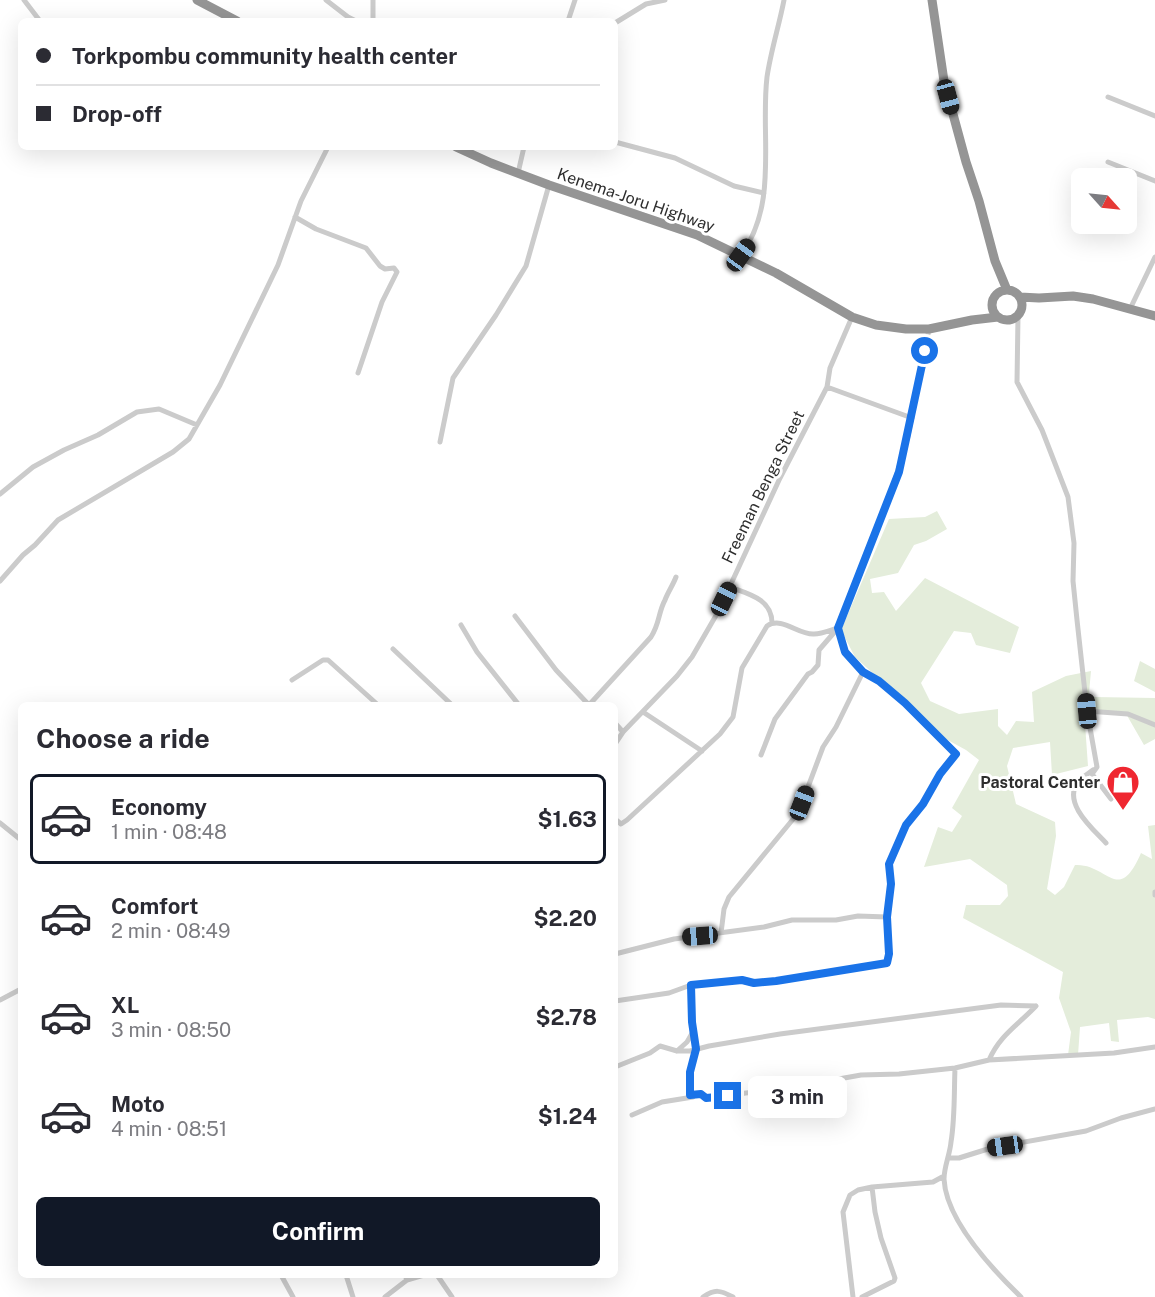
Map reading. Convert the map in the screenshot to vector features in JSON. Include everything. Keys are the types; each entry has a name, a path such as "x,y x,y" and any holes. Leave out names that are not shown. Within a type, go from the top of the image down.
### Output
{"highway":[{"path":"197,0 231,18"},
{"path":"932,0 944,81 1003,291"},
{"name":"Kenema-Joru Highway","path":"462,150 549,185 677,227 741,255 852,317 890,328 929,329 998,316"},
{"path":"1020,313 1020,297 1015,291 1003,291 994,298 992,306 998,316 1010,319 1020,313 1039,298"},
{"path":"1020,297 1073,296 1093,299 1155,316"},
{"name":"Kenema-Joru Highway","path":"972,320 992,306"}],"street":[{"path":"24,0 38,18"},
{"path":"326,0 350,18"},
{"path":"373,0 373,18"},
{"path":"569,18 575,0"},
{"path":"618,21 646,4 665,0"},
{"path":"741,255 751,242 758,226 764,193 767,77 784,0"},
{"path":"1108,97 1155,116"},
{"path":"618,142 675,158 734,186 764,193"},
{"path":"0,581 58,520 173,452 189,439 220,385 278,265 292,232 295,218 327,150"},
{"path":"518,173 523,150"},
{"path":"1108,162 1155,181"},
{"path":"440,442 453,378 526,266 549,185"},
{"path":"295,218 316,229 366,248 380,266 394,268 397,272 382,302 357,373"},
{"path":"1130,309 1155,257"},
{"path":"1020,313 1017,382 1042,430 1068,497 1074,543 1073,581 1076,611 1087,711 1097,768 1092,774 1111,799"},
{"name":"Freeman Benga Street","path":"618,740 692,657 730,587 780,478 827,387 830,368 852,317"},
{"path":"761,755 775,719 818,664 819,650 838,628 890,497 912,418 929,329"},
{"path":"827,387 912,418"},
{"path":"0,494 33,467 98,435 137,412 159,409 196,426"},
{"path":"592,702 651,637 658,625 662,607 676,577"},
{"path":"730,587 760,599 772,614 772,623"},
{"path":"515,616 556,670 586,702"},
{"path":"618,827 720,734 733,717 742,668 767,626 772,623 814,634 838,628"},
{"path":"461,625 477,652 517,702"},
{"path":"618,1002 669,993 691,985 742,980 754,983 776,981 887,963 889,954 887,917 891,884 889,864 906,825 923,804 940,774 956,754 905,703 879,681 863,672 845,652 838,628"},
{"path":"393,649 449,702"},
{"path":"292,680 322,660 328,660 375,702"},
{"path":"720,933 724,909 729,897 794,818 823,747 836,727 863,672"},
{"path":"1087,711 1128,714 1155,725"},
{"path":"643,712 702,751"},
{"path":"618,726 623,732"},
{"path":"1097,768 1079,780 1073,799 1089,825 1106,843"},
{"path":"0,823 18,838"},
{"path":"618,953 674,939 764,927 792,920 836,920 858,916 887,917"},
{"path":"691,985 696,1049 690,1072 690,1095 701,1094 706,1098 861,1075 899,1074 955,1068 989,1060 1114,1053 1155,1047"},
{"path":"0,1000 18,991"},
{"path":"618,1066 650,1053 660,1046 678,1051 780,1034 1001,1005 1036,1006 1012,1026 994,1048 989,1060"},
{"path":"678,1051 694,1030"},
{"path":"955,1068 952,1140 944,1176 946,1196 955,1218 968,1237 1021,1297"},
{"path":"632,1115 662,1102 702,1096"},
{"path":"949,1158 959,1158 991,1148 1086,1131 1155,1109"},
{"path":"853,1297 850,1254 843,1212 850,1195 858,1190 872,1187 900,1184 919,1185 933,1182 944,1176"},
{"path":"862,1297 894,1281 895,1278 881,1238 872,1187"},
{"path":"282,1278 292,1297"},
{"path":"347,1278 353,1297"},
{"path":"388,1296 406,1278"},
{"path":"440,1278 452,1297"},
{"path":"703,1297 718,1290 733,1297"}],"green space":[{"path":"937,511 947,529 914,545 898,573 870,579 872,593 884,592 896,611 925,578 1019,627 1010,653 976,645 971,633 954,631 921,683 930,701 959,714 998,709 998,726 1007,735 1016,721 1034,722 1032,692 1066,676 1091,671 1089,693 1094,697 1155,698 1155,739 1144,745 1125,712 1084,710 1088,766 1052,775 1050,742 1013,748 1007,766 1016,804 1055,822 1056,836 1047,889 1055,895 1064,887 1075,865 1086,866 1119,880 1126,877 1133,869 1141,853 1152,859 1148,826 1155,825 1155,1019 1148,1017 1117,1020 1119,1042 1111,1041 1109,1023 1080,1027 1078,1055 1068,1055 1071,1032 1059,998 1063,972 963,918 966,905 1000,905 1008,896 1007,885 970,859 924,867 938,827 952,832 962,816 952,808 979,760 944,738 855,657 841,630 889,519 925,517"},
{"path":"1140,661 1155,669 1155,692 1134,681"}],"place":[{"name":"Pastoral Center","path":"1123,811"}],"route":[{"path":"728,1096 706,1098 701,1094 690,1095 690,1072 696,1049 692,1022 691,985 742,980 754,983 776,981 887,963 889,954 887,917 891,884 889,864 906,825 923,804 930,789 956,754 905,703 879,681 863,672 845,652 838,628 899,472 925,351"}]}
